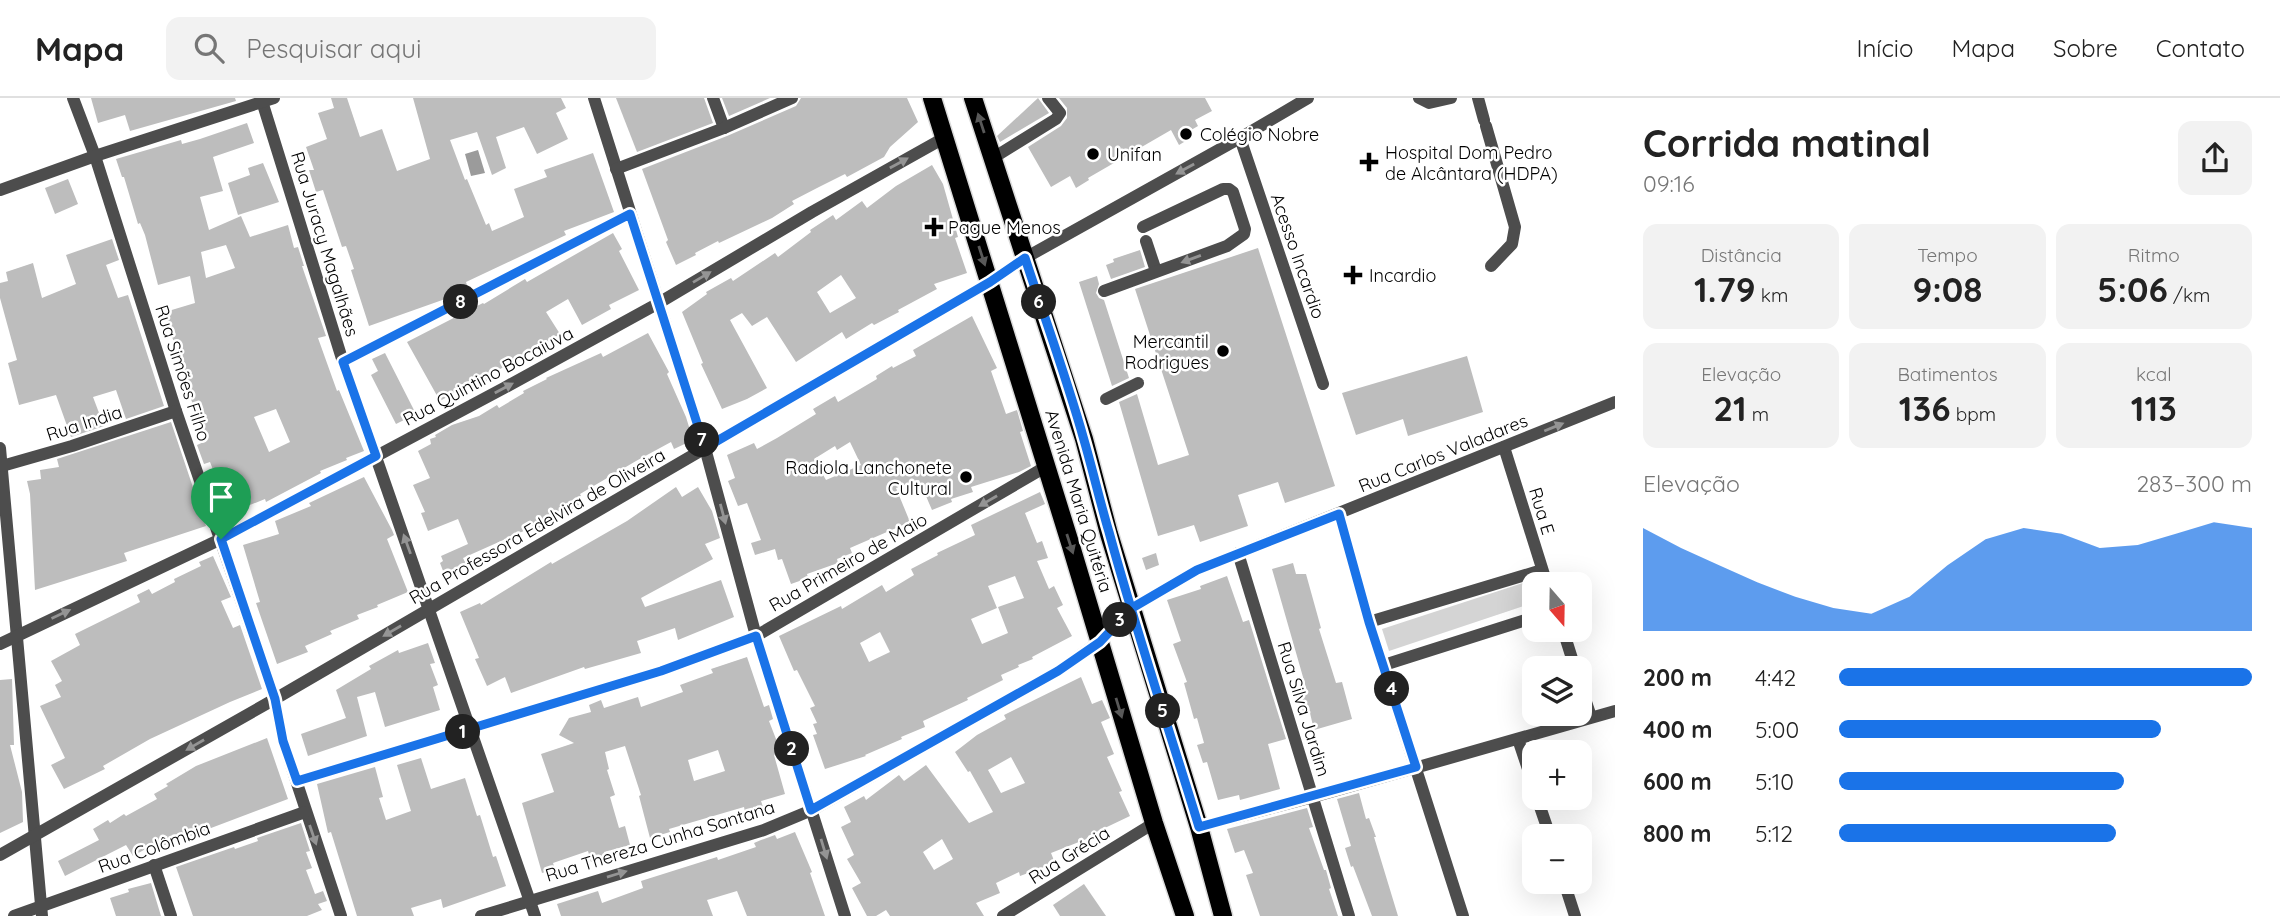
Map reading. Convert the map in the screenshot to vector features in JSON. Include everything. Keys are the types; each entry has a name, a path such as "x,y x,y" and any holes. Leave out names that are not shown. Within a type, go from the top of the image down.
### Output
{"main road":[{"name":"Avenida Maria Quitéria","path":"932,98 1154,823 1185,916"},
{"name":"Avenida Maria Quitéria","path":"973,98 1084,439 1109,534 1199,827 1223,916"}],"street":[{"name":"Rua Simões Filho","path":"74,98 176,411 275,699 283,741 341,916"},
{"path":"594,98 657,304 705,448 756,636 845,916"},
{"path":"713,98 724,128"},
{"path":"616,169 724,128 792,98"},
{"path":"993,158 1056,119 1059,113 1048,98"},
{"name":"Rua Professora Edelvira de Oliveira","path":"0,855 430,609 990,282 1025,258 1308,98"},
{"path":"1419,98 1429,103 1451,98"},
{"path":"1478,98 1515,227 1512,244 1491,265"},
{"path":"0,190 266,99"},
{"name":"Rua Juracy Magalhães","path":"266,99 343,362 535,916"},
{"name":"Rua Quintino Bocaiuva","path":"0,644 221,539 376,456 657,304 944,138"},
{"name":"Acesso Incardio","path":"1240,138 1323,384"},
{"path":"1104,290 1227,246 1244,234 1244,225 1230,189 1223,189 1143,227"},
{"path":"343,362 630,214"},
{"path":"1146,241 1156,271"},
{"path":"1106,399 1138,383"},
{"name":"Rua Carlos Valadares","path":"1100,642 1132,608 1197,570 1504,447 1614,407"},
{"name":"Rua India","path":"2,466 176,411"},
{"name":"Rua E","path":"1504,447 1542,570"},
{"path":"0,448 41,911"},
{"name":"Rua Primeiro de Maio","path":"297,781 661,671 756,636 1046,466"},
{"path":"1339,514 1369,622 1463,916"},
{"name":"Rua Silva Jardim","path":"1238,553 1349,916"},
{"path":"1369,622 1542,570"},
{"path":"1384,665 1522,621"},
{"name":"Rua Thereza Cunha Santana","path":"481,916 764,830 811,810 1058,671 1100,642"},
{"path":"1592,717 1615,711"},
{"path":"1199,827 1561,726"},
{"path":"1518,739 1522,751"},
{"name":"Rua Colômbia","path":"15,916 41,911 154,865 305,812"},
{"name":"Rua Grécia","path":"1003,916 1154,823"},
{"path":"154,865 171,916"},
{"path":"1568,894 1575,916"}],"shaded area":[{"path":"478,150 485,173 471,176 465,154"},
{"path":"1522,583 1522,607 1389,651 1382,629"}],"building":[{"path":"91,98 235,98 236,101 130,131 125,115 98,123"},
{"path":"331,98 347,98 360,137 382,129 397,171 430,159 413,98 561,98 566,108 556,113 568,139 537,154 524,127 496,137 506,168 492,175 477,132 450,140 465,180 467,179 486,225 489,223 492,231 524,217 514,189 547,177 544,170 593,153 614,212 564,231 566,235 466,282 468,288 448,298 369,326 346,246 342,247 323,190 316,192 309,170 314,170 306,147 327,139 318,113 334,108"},
{"path":"616,98 704,98 713,123 637,152"},
{"path":"722,98 770,98 729,116"},
{"path":"801,98 907,98 918,122 890,147 884,157 792,201 794,204 772,218 719,243 718,241 676,265 642,169 796,106"},
{"path":"1038,98 1049,113 1000,142 997,136"},
{"name":"Unifan","path":"1059,98 1205,98 1212,111 1195,120 1198,126 1186,133 1189,139 1179,145 1171,130 1088,178 1089,180 1076,188 1070,176 1051,187 1028,147 1061,126 1067,118 1067,108"},
{"path":"247,123 254,143 213,157 223,191 200,197 209,230 241,216 250,237 288,225 294,248 298,247 326,336 318,338 337,391 339,390 364,451 320,471 321,473 266,502 265,499 230,513 210,462 204,464 197,445 206,441 165,312 195,303 190,276 158,285 145,235 140,223 138,224 116,159 181,140 182,144","holes":["226,245 235,268 206,278 201,252","276,409 290,442 269,452 254,417"]},
{"path":"263,163 279,202 238,215 228,183 250,175 248,168"},
{"path":"932,165 943,184 958,237 955,238 967,273 934,284 937,289 898,310 899,312 874,325 872,323 846,339 842,332 796,362 767,317 752,326 742,313 730,320 767,388 722,409 701,364 703,363 682,312 707,294 706,292 731,278 733,281 775,253 778,257 833,215 836,220 862,201 867,208 896,186","holes":["841,275 856,298 830,313 817,292"]},
{"path":"68,179 78,204 55,214 45,188"},
{"path":"613,233 639,290 609,305 611,309 582,325 568,299 546,312 560,334 526,356 490,374 492,378 471,390 468,385 440,401 407,342 484,304 525,279 527,282"},
{"path":"112,239 119,260 106,265 118,298 128,295 164,406 126,419 116,390 93,397 104,426 71,437 56,395 19,405 8,363 17,360 0,298 0,283 8,281 6,272 33,263 42,298 76,284 66,255"},
{"name":"Mercantil Rodrigues","path":"1258,248 1335,486 1285,503 1278,482 1238,495 1248,526 1200,542 1194,525 1158,536 1119,402 1137,394 1158,465 1189,455 1135,289"},
{"path":"1140,250 1145,267 1111,279 1106,265 1114,262 1113,259"},
{"path":"1097,276 1099,284 1096,293 1104,300 1129,378 1112,386 1079,282"},
{"path":"972,316 997,368 991,371 1006,414 1017,410 1023,431 1020,432 1031,466 971,487 973,492 951,499 952,502 932,510 919,480 896,488 910,522 850,548 852,553 837,559 838,563 807,574 808,578 791,584 782,559 778,560 775,549 755,555 751,543 761,540 747,503 738,506 728,481 735,478 727,455 754,443 757,449 777,438 816,414 813,409 835,396 838,402 877,379 876,376 892,366 893,368 916,356 913,350","holes":["850,442 861,465 826,480 814,459 835,446 837,450"]},
{"path":"648,333 669,372 667,374 693,440 674,449 671,442 636,461 580,494 576,499 579,505 537,529 535,526 463,558 467,566 445,576 440,563 443,561 441,556 468,544 458,519 428,531 421,513 425,512 413,485 430,478 418,451 431,444 430,439 436,437 435,435 452,425 479,416 497,405 499,408 546,378 601,353 603,357"},
{"path":"385,353 416,414 396,424 371,375 378,371 372,359"},
{"path":"1467,356 1483,412 1408,436 1403,419 1356,435 1342,393"},
{"path":"171,422 206,526 124,553 127,561 35,590 27,481 41,479 40,470 59,467 57,459"},
{"path":"364,477 394,535 387,539 408,592 357,615 359,619 330,631 332,634 305,646 308,652 277,664 256,603 260,602 243,545 279,534 275,521 311,506 309,503"},
{"path":"676,487 682,497 698,487 712,511 720,538 705,544 713,559 641,598 645,607 721,580 734,617 678,640 675,628 637,641 641,653 585,669 584,667 511,693 505,677 487,686 460,612 480,603 481,605 551,562 552,564 627,521"},
{"path":"1040,492 1045,504 1025,513 1037,543 1042,541 1048,558 1037,561 1049,589 1054,586 1063,605 1057,608 1072,636 1001,675 1003,680 967,698 968,700 923,721 925,727 866,756 825,769 813,735 817,734 813,724 817,723 810,708 815,706 797,670 794,671 779,636 841,606 842,609 882,585 886,592 914,575 911,569 975,535 971,525","holes":["1015,576 1024,598 998,607 1008,633 982,644 971,619 997,608 988,586","880,632 890,652 869,662 860,643"]},
{"path":"1156,553 1159,565 1146,570 1142,558"},
{"path":"213,556 231,597 221,601 233,628 240,625 262,689 150,739 103,766 105,769 64,789 51,765 65,758 40,706 61,697 55,685 62,681 51,661 80,645 75,634 140,602 137,595 149,589 152,594 175,582 174,579 201,566 199,562"},
{"path":"1293,563 1296,574 1306,574 1336,683 1342,682 1352,719 1314,730 1310,713 1304,715 1298,694 1307,691 1272,569"},
{"path":"1227,576 1243,622 1249,620 1286,739 1268,744 1280,789 1240,800 1239,795 1218,800 1207,762 1203,763 1197,745 1204,743 1197,718 1194,719 1184,683 1187,682 1173,644 1181,641 1167,600 1201,589 1200,586"},
{"path":"428,643 435,663 430,664 438,685 433,687 440,710 385,727 375,692 357,697 367,736 308,756 301,734 346,718 336,690 371,669 369,666 398,650 399,653"},
{"path":"747,657 764,707 769,705 773,719 769,721 781,752 774,755 785,794 761,801 763,807 745,812 744,807 669,829 670,832 650,838 639,796 641,795 625,746 605,752 607,770 615,795 610,797 619,828 625,826 630,845 604,852 606,857 591,862 588,851 553,863 555,869 542,873 522,803 554,792 541,754 574,743 559,735 569,718 591,712 589,705 601,700 604,708 638,697 641,707 683,692 680,685 713,673 711,669","holes":["718,750 725,771 694,781 688,760"]},
{"path":"1081,677 1092,704 1102,700 1110,718 1101,722 1114,754 1107,757 1130,816 1088,836 1089,838 1051,853 1055,863 1020,876 1019,872 996,883 1000,893 976,903 984,916 890,916 886,910 876,916 867,916 852,888 861,883 847,859 854,855 841,827 851,822 844,807 864,796 866,800 899,775 904,781 926,765 969,823 993,812 970,771 968,772 955,752 977,735 1006,719 1004,715","holes":["1011,757 1025,783 1001,793 988,770","942,839 953,859 934,870 923,852"]},
{"path":"12,679 14,745 10,745 22,792 23,822 0,833 0,680"},
{"path":"267,738 288,799 182,839 181,836 154,851 151,846 133,856 126,845 65,876 58,861 99,840 93,829 108,820 110,823 124,814 126,816 157,799 154,794 196,766"},
{"path":"421,758 431,789 465,778 477,816 480,815 493,857 496,856 506,886 443,908 441,899 411,908 414,916 357,916 331,832 328,833 317,784 375,767 383,797 379,798 386,820 411,811 397,765"},
{"path":"1359,793 1366,819 1369,818 1376,837 1398,916 1372,916 1353,866 1351,867 1345,848 1351,846 1337,799"},
{"path":"1307,808 1313,827 1309,828 1326,870 1338,916 1260,916 1246,875 1253,873 1244,850 1235,853 1227,829"},
{"path":"301,823 312,868 306,870 315,894 323,891 327,901 318,904 322,910 307,916 193,916 176,867 258,841 257,838"},
{"path":"795,832 812,872 810,873 825,916 747,916 737,891 707,900 713,916 561,916 557,904 598,891 602,903 643,888 641,881 717,857 718,860 756,847 754,843 761,840 775,835 777,839"},
{"path":"151,883 161,916 116,916 110,898 129,892 128,889"},
{"path":"1084,884 1106,916 1060,916 1053,905"}],"place":[{"name":"Colégio Nobre","path":"1186,134"},
{"name":"Unifan","path":"1093,154"},
{"name":"Hospital Dom Pedro de Alcântara (HDPA)","path":"1369,162"},
{"name":"Pague Menos","path":"934,227"},
{"name":"Incardio","path":"1353,275"},
{"name":"Mercantil Rodrigues","path":"1223,351"},
{"name":"Radiola Lanchonete Cultural","path":"966,477"}],"route":[{"path":"221,539 275,699 283,741 297,781 661,671 756,636 811,810 1058,671 1100,642 1132,608 1197,570 1339,514 1369,622 1416,767 1199,827 1177,754 1154,681 1132,608 1109,534 1084,439 1025,258 990,282 705,448 630,214 343,362 376,456 221,539"}]}
